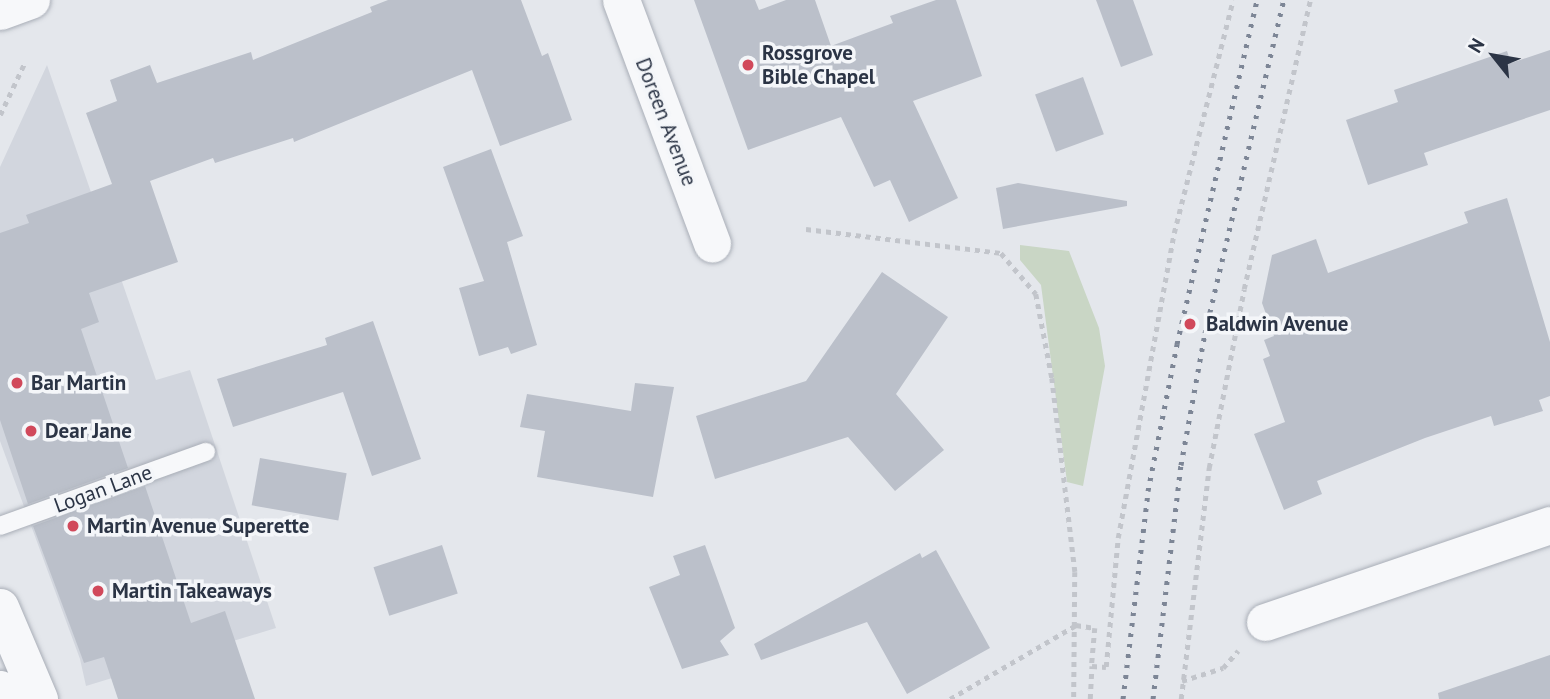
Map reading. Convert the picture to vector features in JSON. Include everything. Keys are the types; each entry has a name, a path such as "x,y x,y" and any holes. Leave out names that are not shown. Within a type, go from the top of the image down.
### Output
{"street":[{"path":"0,11 31,0"},
{"name":"Doreen Avenue","path":"621,0 712,244"},
{"path":"1265,622 1550,525"},
{"path":"0,607 39,699"},
{"path":"0,689 3,699"}],"lane":[{"name":"Logan Lane","path":"0,526 206,452"}],"path":[{"path":"1092,666 1106,667 1118,538 1144,388 1174,233 1233,0"},
{"path":"1181,699 1209,468 1244,289 1310,0"},
{"path":"0,115 25,62"},
{"path":"806,229 1001,253 1036,294 1054,392 1075,572 1074,699"},
{"path":"1182,681 1223,668 1265,622"},
{"path":"950,699 1076,625 1095,628 1090,699"}],"shaded area":[{"path":"47,65 156,380 190,370 276,628 86,686 80,659 0,441 0,167"}],"green space":[{"path":"1020,245 1069,251 1099,328 1105,366 1083,486 1067,482 1041,285 1020,260"}],"building":[{"path":"388,0 521,0 542,56 548,53 572,120 500,146 472,70 294,142 293,138 215,163 213,158 150,181 178,262 89,293 99,322 81,329 128,468 28,504 0,420 0,233 29,223 26,215 112,184 86,113 117,101 110,80 150,65 157,83 251,52 253,60 372,12 370,7"},
{"path":"694,0 755,0 759,10 786,0 815,0 831,46 893,23 890,16 936,0 956,0 982,76 913,101 958,198 909,222 890,180 874,187 841,117 748,150"},
{"path":"1096,0 1133,0 1153,55 1121,67"},
{"path":"1550,50 1550,110 1424,153 1428,165 1368,185 1346,120 1398,102 1394,90 1507,51 1511,63"},
{"path":"1083,77 1104,134 1056,152 1035,94"},
{"path":"491,149 523,236 507,242 537,345 511,354 508,347 479,356 459,288 484,281 443,167"},
{"path":"1018,183 1127,201 1127,206 1003,229 996,188"},
{"path":"1507,198 1550,342 1550,396 1539,400 1543,411 1494,426 1491,416 1425,438 1317,481 1322,494 1284,510 1254,434 1285,422 1263,359 1270,356 1264,340 1274,336 1262,303 1272,255 1316,239 1328,273 1468,223 1464,212"},
{"path":"882,272 948,317 896,394 944,450 895,491 848,437 715,479 696,416 806,381"},
{"path":"373,321 421,459 372,476 343,392 233,427 217,379 327,345 325,338"},
{"path":"635,383 674,387 653,497 537,477 545,431 520,427 527,394 631,411"},
{"path":"260,458 347,473 338,521 252,505"},
{"path":"145,486 191,623 225,611 255,699 118,699 104,657 84,663 33,526"},
{"path":"442,545 458,594 389,616 374,567"},
{"path":"705,545 735,628 720,641 729,655 682,669 649,587 680,575 673,556"},
{"path":"936,550 990,648 907,694 867,622 761,660 754,644 920,553 922,558"},
{"path":"1550,655 1550,699 1439,699 1438,693"}],"railway":[{"path":"1123,699 1148,491 1177,344 1257,0"},
{"path":"1153,699 1181,465 1205,333 1284,0"}],"place":[{"name":"Rossgrove Bible Chapel","path":"748,65"},
{"name":"Baldwin Avenue","path":"1190,324"},
{"name":"Bar Martin","path":"17,383"},
{"name":"Dear Jane","path":"31,431"},
{"name":"Martin Avenue Superette","path":"73,526"},
{"name":"Martin Takeaways","path":"98,591"}]}
